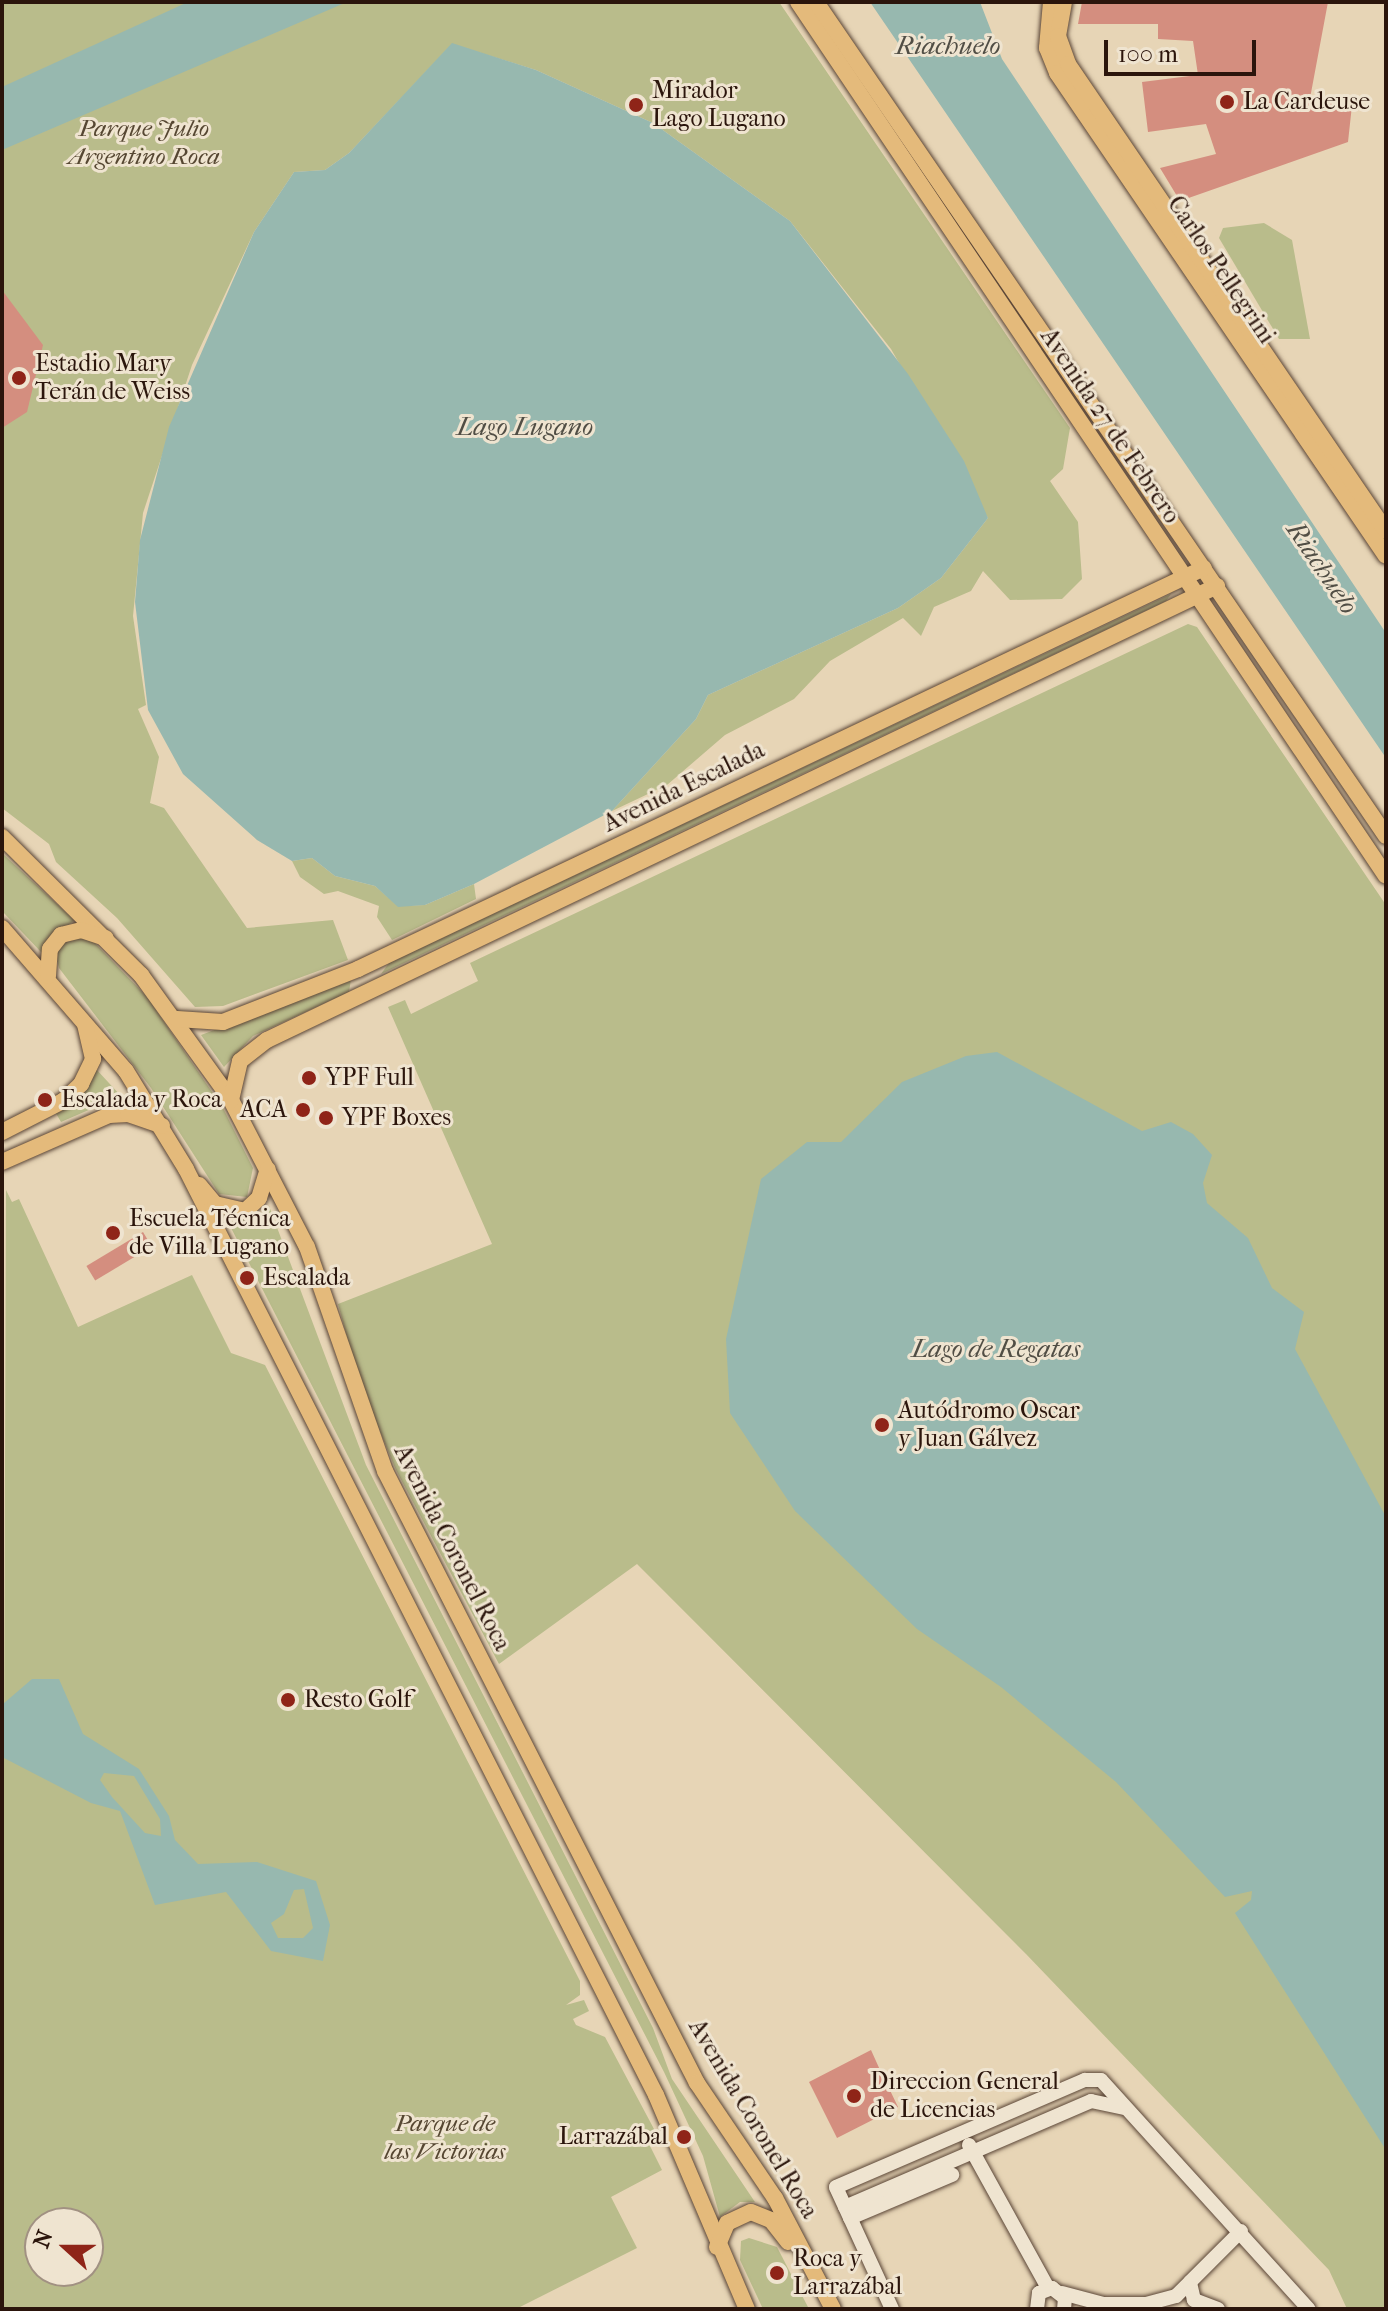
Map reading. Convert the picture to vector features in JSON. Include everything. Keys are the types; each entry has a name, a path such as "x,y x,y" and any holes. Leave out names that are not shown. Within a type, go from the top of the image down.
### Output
{"main road":[{"name":"Avenida 27 de Febrero","path":"798,2 1386,876"},
{"name":"Avenida 27 de Febrero","path":"816,2 1386,836"},
{"name":"Carlos Pellegrini","path":"1051,2 1047,48 1057,73 1386,556"},
{"name":"Carlos Pellegrini","path":"1064,2 1058,36 1068,64 1386,531"},
{"name":"Avenida Escalada","path":"177,1019 223,1022 358,969 1204,568"},
{"name":"Avenida Escalada","path":"231,1100 240,1061 253,1048 1217,586"},
{"name":"Avenida Coronel Roca","path":"2,837 107,938 177,1019 231,1100 307,1247 385,1471 697,2083 769,2188 833,2309"},
{"path":"2,928 84,1019 162,1126 186,1169 656,2095 717,2247 747,2309"},
{"path":"48,976 50,949 61,935 81,930 107,938"},
{"path":"358,969 367,991"},
{"path":"2,1140 29,1127 87,1073 93,1059 84,1019"},
{"path":"2,1132 44,1112"},
{"path":"4,1162 53,1130 44,1112"},
{"path":"4,1162 109,1115 128,1114 162,1126"},
{"path":"186,1169 215,1204 237,1212 254,1205 268,1169"},
{"path":"717,2247 727,2223 757,2213 777,2225 798,2258 810,2266"}],"street":[{"path":"892,2309 836,2187 1085,2080 1101,2080 1309,2309"},
{"path":"848,2212 1091,2101 1129,2110"},
{"path":"962,2133 1064,2309"},
{"path":"848,2212 952,2175"},
{"path":"1037,2309 1037,2297 1055,2291 1103,2304 1146,2304 1176,2296 1241,2231"},
{"path":"1190,2282 1194,2300 1218,2309"}],"green space":[{"name":"Parque Julio Argentino Roca","path":"2,2 779,2 1070,428 1063,469 1050,481 1078,522 1082,579 1062,599 1010,600 983,571 971,591 934,607 921,636 903,618 830,661 794,699 725,735 667,785 612,811 696,719 708,695 898,608 941,578 988,518 891,349 790,221 653,123 536,70 452,44 349,153 325,170 294,172 254,232 192,365 143,513 133,616 146,705 138,709 159,757 150,803 164,808 247,928 333,920 348,960 223,1006 195,1007 117,918 56,862 49,844 2,808"},
{"path":"1264,223 1292,240 1310,339 1279,339 1219,238 1223,228"},
{"path":"1171,594 1166,601 381,974 389,963"},
{"name":"Autódromo Oscar y Juan Gálvez","path":"1188,624 1197,627 1386,905 1386,2309 1347,2309 1329,2270 1026,1954 637,1564 499,1664 396,1470 359,1381 338,1304 492,1244 388,1007 405,1000 411,1014 478,981 470,963"},
{"path":"2,853 74,920 42,953 2,911"},
{"path":"312,858 335,876 375,886 398,906 425,905 474,884 476,899 392,940 377,917 379,906 338,891 324,894 300,877 292,861"},
{"path":"88,936 147,997 223,1108 253,1168 247,1197 219,1194 151,1088 59,968 56,956 65,939"},
{"path":"351,979 349,992 253,1036 224,1067 201,1035"},
{"path":"96,1069 121,1096 61,1122 54,1110 82,1095"},
{"name":"Parque de las Victorias","path":"6,1190 12,1202 19,1199 78,1327 192,1275 231,1353 265,1365 580,1981 580,1995 566,2005 584,2000 589,2011 573,2019 576,2025 605,2037 654,2129 649,2144 662,2170 611,2197 637,2248 516,2309 2,2309"},
{"path":"269,1206 366,1465 653,2028 672,2079 755,2202 740,2202 720,2217 703,2156 664,2072 228,1222 254,1219"},
{"path":"749,2238 777,2247 809,2309 763,2309 740,2260 741,2241"}],"water":[{"path":"188,2 347,2 2,150 2,87"},
{"name":"Riachuelo","path":"870,2 980,2 1002,59 1386,633 1386,758"},
{"name":"Lago Lugano","path":"452,43 536,70 653,123 790,221 908,374 964,461 988,518 941,578 898,608 708,695 696,719 612,811 474,884 425,905 398,907 375,886 335,876 312,858 292,861 257,840 183,774 148,710 135,602 140,540 169,427 254,232 294,172 325,170 349,153"},
{"name":"Lago de Regatas","path":"997,1052 1142,1131 1171,1122 1193,1134 1212,1155 1203,1183 1207,1203 1248,1238 1272,1288 1304,1312 1295,1349 1386,1517 1386,2150 1235,1913 1251,1900 1252,1891 1225,1897 1116,1782 1001,1687 917,1629 795,1511 730,1413 726,1339 761,1179 807,1142 841,1142 902,1082 966,1056"},
{"path":"32,1679 59,1679 83,1734 139,1769 169,1816 175,1840 198,1864 257,1862 316,1881 330,1925 323,1961 271,1951 226,1892 155,1905 120,1811 91,1803 2,1757 3,1704","holes":["104,1773 134,1776 160,1819 161,1836 145,1833 112,1797 100,1780","304,1889 313,1928 303,1938 278,1938 271,1923 284,1914 294,1890"]}],"building":[{"name":"La Cardeuse","path":"1082,2 1328,2 1308,109 1353,96 1348,142 1180,201 1160,168 1216,154 1206,124 1148,132 1142,82 1198,75 1193,41 1158,39 1158,24 1078,24"},
{"name":"Estadio Mary Terán de Weiss","path":"2,290 43,345 27,412 2,428"},
{"path":"143,1232 152,1247 95,1281 86,1266"},
{"name":"Direccion General de Licencias","path":"871,2050 880,2070 890,2073 887,2084 898,2107 837,2138 809,2082"}],"place":[{"name":"La Cardeuse","path":"1227,102"},
{"name":"Mirador Lago Lugano","path":"636,105"},
{"name":"Estadio Mary Terán de Weiss","path":"19,378"},
{"name":"YPF Full","path":"309,1078"},
{"name":"Escalada y Roca","path":"45,1100"},
{"name":"ACA","path":"303,1110"},
{"name":"YPF Boxes","path":"326,1118"},
{"name":"Escuela Técnica de Villa Lugano","path":"113,1233"},
{"name":"Escalada","path":"247,1278"},
{"name":"Autódromo Oscar y Juan Gálvez","path":"882,1425"},
{"name":"Resto Golf","path":"288,1700"},
{"name":"Direccion General de Licencias","path":"854,2096"},
{"name":"Larrazábal","path":"684,2137"},
{"name":"Roca y Larrazábal","path":"777,2273"}]}
